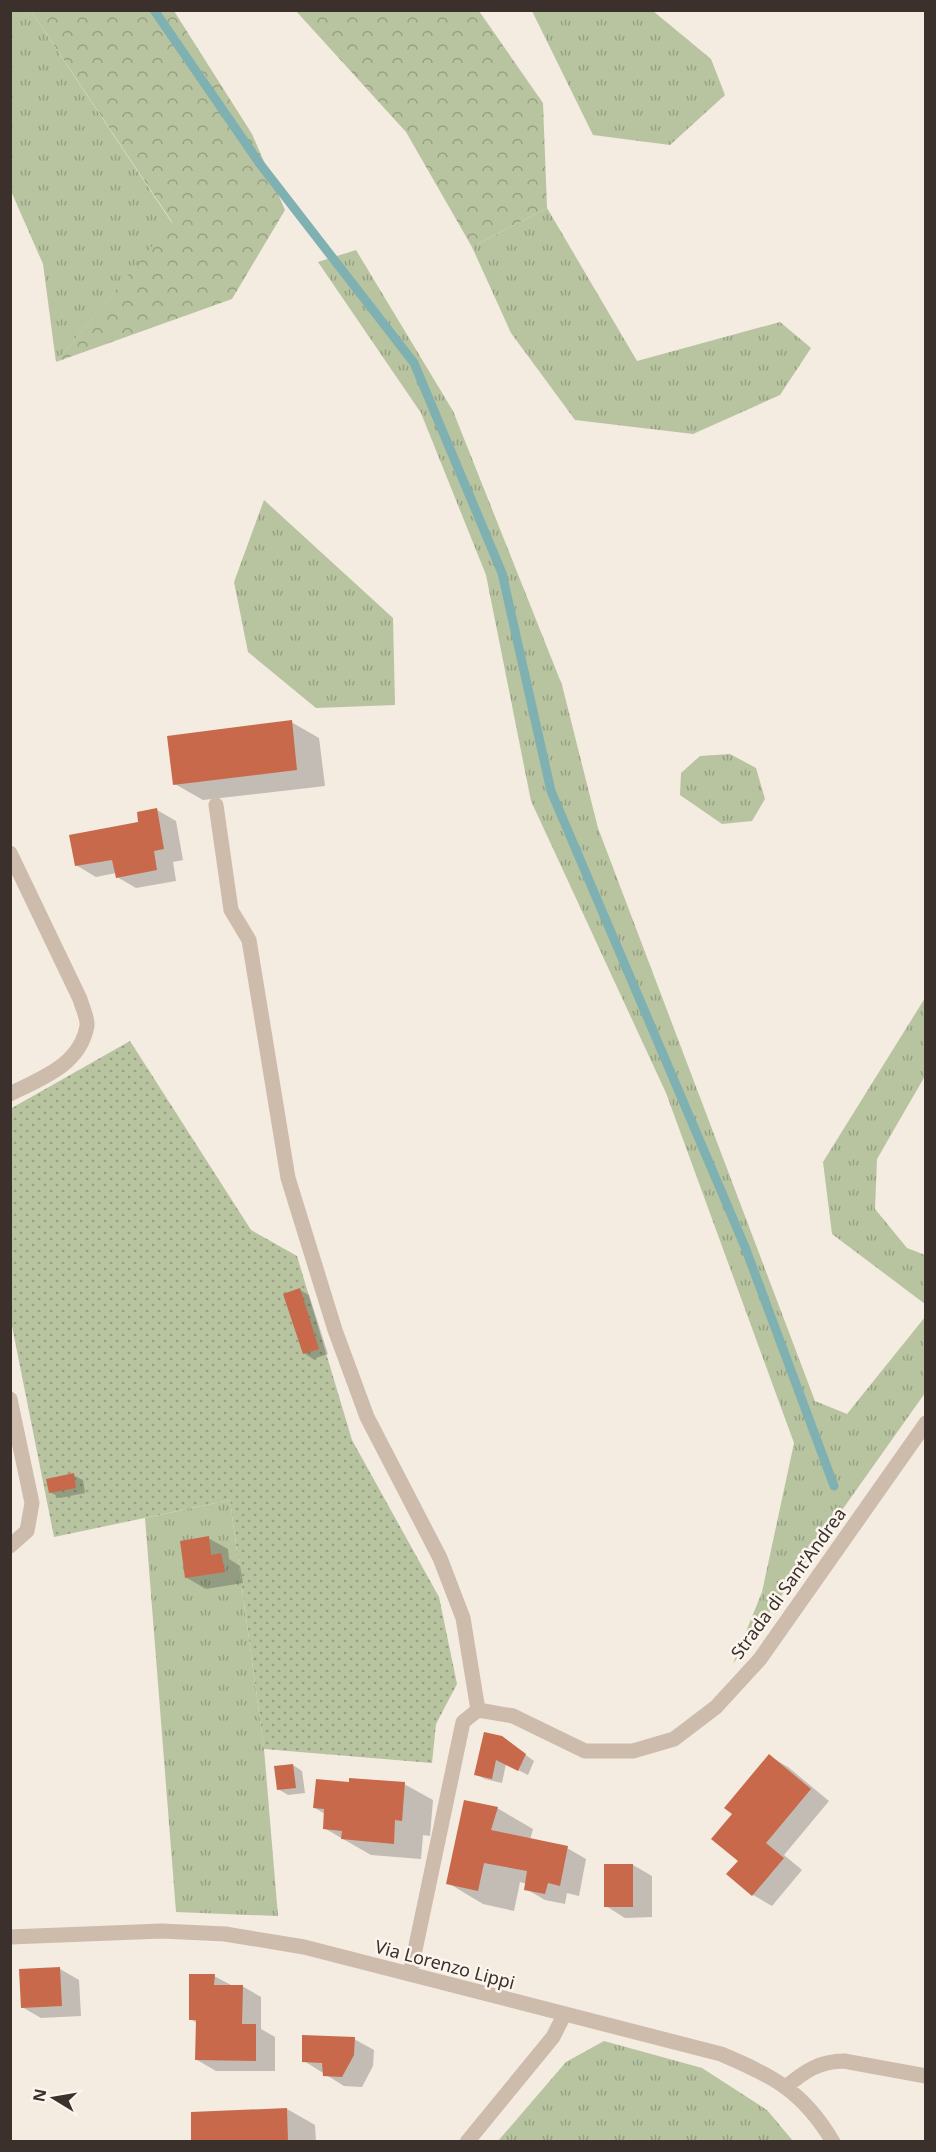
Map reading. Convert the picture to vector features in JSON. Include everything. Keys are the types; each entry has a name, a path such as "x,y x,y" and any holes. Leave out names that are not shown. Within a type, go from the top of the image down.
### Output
{"street":[{"path":"216,805 231,910 249,940 288,1178 334,1330 367,1417 440,1558 463,1618 478,1710 463,1722 410,1974"},
{"path":"10,853 80,999 88,1024 77,1052 59,1070 10,1094"},
{"path":"10,1399 32,1503 27,1531 10,1546"},
{"name":"Strada di Sant'Andrea","path":"478,1710 513,1716 585,1750 633,1751 674,1739 716,1707 760,1659 926,1422"},
{"name":"Via Lorenzo Lippi","path":"10,1937 162,1931 225,1934 304,1947 721,2054 752,2067 787,2086 820,2120 833,2142"},
{"path":"467,2142 553,2037 564,2015"},
{"path":"787,2086 804,2072 832,2061 844,2061 926,2076"}],"green space":[{"path":"10,11 31,11 172,223 56,362 43,264 11,191"},
{"path":"31,11 174,11 252,134 285,210 232,299 56,362 172,222"},
{"path":"296,11 479,11 543,103 547,208 472,247 406,132"},
{"path":"532,11 653,11 711,59 725,95 670,145 593,135"},
{"path":"547,208 637,361 780,322 811,348 780,395 693,434 575,420 511,333 472,247"},
{"path":"356,250 453,411 562,685 598,828 815,1401 847,1414 925,1317 925,1393 733,1664 762,1592 794,1443 666,1093 531,801 486,575 421,413 318,262"},
{"path":"264,500 393,618 395,705 316,708 248,652 234,582"},
{"path":"730,754 756,768 765,799 752,821 722,824 680,795 681,773 700,756"},
{"path":"925,998 925,1076 877,1159 875,1209 907,1248 925,1255 925,1304 832,1234 823,1162"},
{"path":"130,1041 251,1230 297,1256 352,1440 439,1597 457,1684 436,1724 432,1763 264,1749 230,1500 54,1537 11,1321 10,1109"},
{"path":"230,1500 264,1749 278,1916 176,1912 145,1518"},
{"path":"604,2041 702,2068 767,2110 793,2141 498,2141 566,2062"}],"building":[{"path":"292,720 297,770 173,785 167,736"},
{"path":"157,808 164,849 154,851 157,870 116,878 112,860 75,866 69,835 138,822 137,812"},
{"path":"300,1288 319,1349 303,1354 283,1294"},
{"path":"74,1473 76,1488 49,1493 46,1479"},
{"path":"209,1536 211,1555 221,1553 225,1572 185,1578 180,1541"},
{"path":"484,1732 502,1736 526,1754 518,1771 496,1760 492,1779 474,1775"},
{"path":"769,1754 811,1789 766,1843 784,1858 752,1896 726,1874 738,1861 711,1839 732,1814 724,1808"},
{"path":"293,1764 296,1788 277,1790 274,1766"},
{"path":"349,1778 405,1782 402,1821 395,1820 394,1844 341,1839 342,1831 323,1829 324,1809 313,1808 316,1779 349,1782"},
{"path":"464,1800 498,1807 491,1830 568,1846 560,1886 548,1883 545,1894 524,1890 527,1871 484,1863 478,1891 446,1884"},
{"path":"604,1864 633,1864 633,1907 604,1907"},
{"path":"60,1967 62,2006 21,2008 19,1969"},
{"path":"189,1974 215,1974 214,1985 243,1985 242,2024 256,2024 256,2061 195,2060 196,2020 189,2020"},
{"path":"302,2035 355,2037 354,2055 342,2077 323,2076 322,2063 302,2062"},
{"path":"287,2108 288,2142 191,2142 191,2112"}],"waterway":[{"path":"154,10 260,164 414,363 502,573 551,791 745,1247 834,1486"}]}
